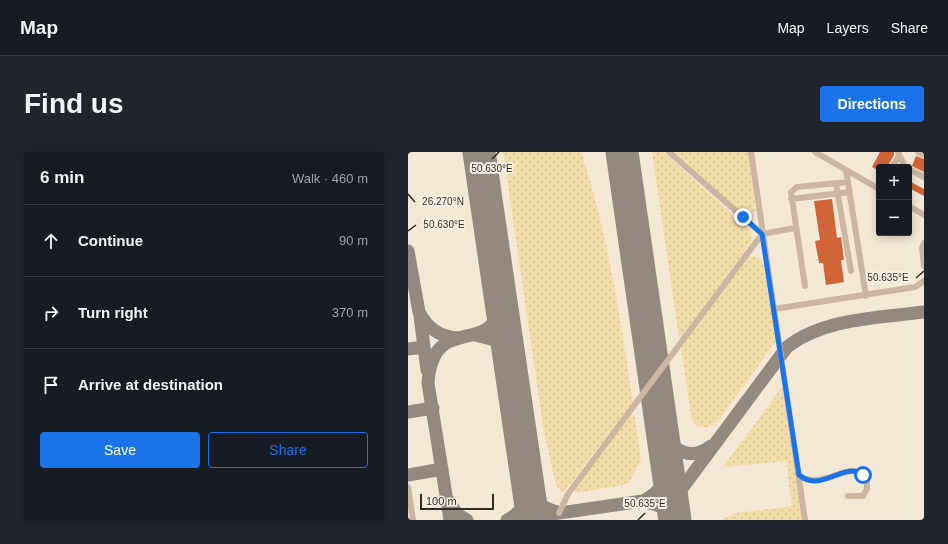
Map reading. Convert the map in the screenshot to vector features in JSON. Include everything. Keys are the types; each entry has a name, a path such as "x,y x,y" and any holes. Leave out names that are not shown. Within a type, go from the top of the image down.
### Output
{"lane":[{"path":"669,152 762,234"},
{"path":"750,152 805,520"},
{"path":"815,152 876,187"},
{"path":"918,152 924,155"},
{"path":"893,164 898,154"},
{"path":"898,154 903,164"},
{"path":"846,170 866,296"},
{"path":"912,171 924,177"},
{"path":"805,286 795,228 791,192 795,188 848,182"},
{"path":"836,184 851,272"},
{"path":"791,199 850,192"},
{"path":"912,208 924,215"},
{"path":"844,227 855,225"},
{"path":"559,513 568,494 762,234 795,228"},
{"path":"924,244 922,248 924,266"},
{"path":"850,261 860,258"},
{"path":"774,309 866,296 915,287 924,281"},
{"path":"799,475 808,480 817,481 829,479 848,470 858,471 867,480 867,489 862,496 848,496"},
{"path":"408,487 413,520"}],"sand":[{"path":"503,152 581,152 599,213 618,307 633,402 564,492 558,488 555,481 544,432"},
{"path":"652,152 663,152 749,229 752,236 751,242 682,337 679,337"},
{"path":"672,152 748,152 756,211 749,216 745,216"},
{"path":"753,256 759,258 764,263 776,341 719,420 711,426 699,426 693,421 691,416 681,348 746,260"},
{"path":"782,387 802,520 721,520 736,513 792,506 786,461 723,467"},
{"path":"631,414 635,416 641,460 630,481 624,485 575,493 575,489"}],"building":[{"path":"880,152 894,152 894,155 889,164 876,164 876,169 872,167"},
{"path":"916,156 924,159 924,172 912,166"},
{"path":"912,183 924,189 924,196 912,190"},
{"path":"832,199 837,238 841,237 844,260 841,260 844,282 826,285 823,263 819,263 815,241 820,240 814,201"}],"taxiway":[{"path":"613,152 630,210"},
{"path":"408,251 419,312 422,318 435,331 457,338"},
{"path":"450,520 428,383 432,361 440,348 451,341 476,334 487,329 496,319 501,302"},
{"path":"674,511 677,496 683,487 787,347 802,337 835,325 871,318 924,312"},
{"path":"420,316 427,370"},
{"path":"475,335 495,340 508,355"},
{"path":"408,349 424,347"},
{"path":"408,412 433,408"},
{"path":"662,431 677,449 689,454 703,451 711,446"},
{"path":"511,520 643,501 653,495 663,483 668,467"},
{"path":"408,475 442,469"},
{"path":"527,489 533,498 540,504 548,509 558,512"},
{"path":"507,520 519,512 522,508 526,499 527,489"},
{"path":"448,500 457,514 467,520"},
{"path":"643,501 663,507 675,520"}],"runway":[{"path":"479,152 533,520"},
{"path":"622,152 675,520"}],"route":[{"path":"743,217 762,234 799,475 802,478 812,481 829,479 848,470 858,471 863,475"}]}
